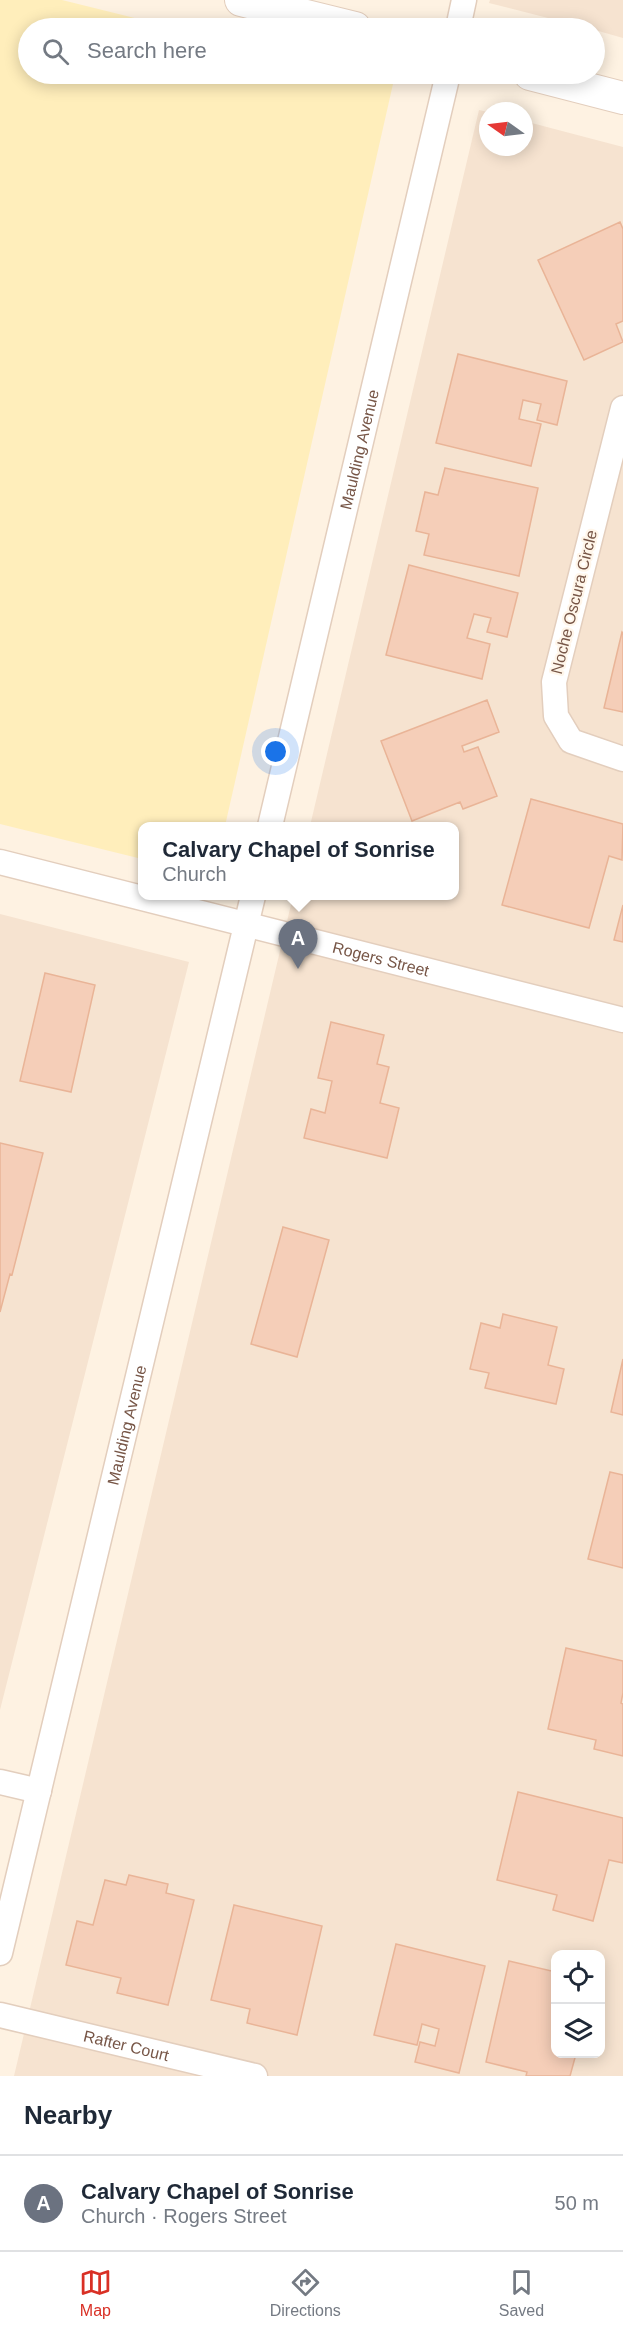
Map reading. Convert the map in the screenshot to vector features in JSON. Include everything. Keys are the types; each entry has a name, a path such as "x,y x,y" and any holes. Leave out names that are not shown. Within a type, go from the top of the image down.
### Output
{"street":[{"path":"241,0 314,18"},
{"path":"460,18 464,0"},
{"name":"Maulding Avenue","path":"271,822 446,84"},
{"path":"569,84 623,98"},
{"name":"Noche Oscura Circle","path":"623,408 554,682 556,716 571,741 623,759"},
{"name":"Rogers Street","path":"0,862 138,897"},
{"name":"Rogers Street","path":"151,900 623,1020"},
{"name":"Maulding Avenue","path":"0,1953 252,900"},
{"path":"0,1782 39,1791"},
{"name":"Rafter Court","path":"0,2015 255,2076"}],"shaded area":[{"path":"490,0 623,0 623,38 605,33 605,18 548,18 489,3"},
{"path":"479,110 479,156 533,156 533,123 623,147 623,2076 14,2076 292,900 459,900 459,822 311,822"},
{"path":"0,914 189,962 0,1710"}],"sand":[{"path":"0,0 62,0 135,18 18,18 18,84 393,84 226,822 138,822 138,858 0,824"}],"building":[{"path":"620,222 623,229 623,321 616,324 623,342 584,360 538,260"},
{"path":"458,354 567,381 557,425 537,420 541,404 523,400 519,419 541,424 531,466 436,443"},
{"path":"445,468 538,488 519,576 424,555 429,534 416,531 425,492 438,495"},
{"path":"409,565 518,593 507,637 487,632 491,618 474,614 467,638 490,644 482,679 386,655"},
{"path":"623,633 623,712 604,708"},
{"path":"487,700 499,732 462,746 464,752 478,747 497,796 463,809 460,802 412,821 381,741"},
{"path":"531,799 623,824 622,860 609,856 589,928 502,905"},
{"path":"623,905 623,942 614,940"},
{"path":"45,973 95,985 71,1092 20,1081"},
{"path":"331,1022 384,1035 377,1064 389,1067 380,1103 399,1108 387,1158 304,1138 311,1109 325,1113 332,1081 318,1078"},
{"path":"0,1143 43,1153 12,1275 10,1274 0,1312"},
{"path":"283,1227 329,1240 297,1357 251,1344"},
{"path":"503,1314 557,1327 548,1365 564,1369 556,1404 485,1388 489,1373 470,1369 481,1323 500,1328"},
{"path":"623,1359 623,1415 611,1412"},
{"path":"610,1472 623,1475 623,1568 588,1559"},
{"path":"566,1648 623,1661 621,1703 623,1704 623,1756 594,1749 596,1740 548,1729"},
{"path":"518,1792 623,1818 623,1863 609,1860 593,1921 553,1910 557,1895 497,1880"},
{"path":"129,1875 168,1884 166,1893 194,1900 168,2005 117,1993 121,1978 66,1965 77,1921 93,1925 105,1880 126,1885"},
{"path":"234,1905 322,1926 297,2035 247,2023 250,2009 211,2000"},
{"path":"396,1944 485,1966 459,2073 415,2062 420,2042 435,2046 439,2029 422,2024 417,2045 374,2035"},
{"path":"509,1961 551,1971 551,2058 575,2058 570,2076 526,2076 527,2072 486,2062"}],"place":[{"name":"Calvary Chapel of Sonrise","path":"298,969"}]}
